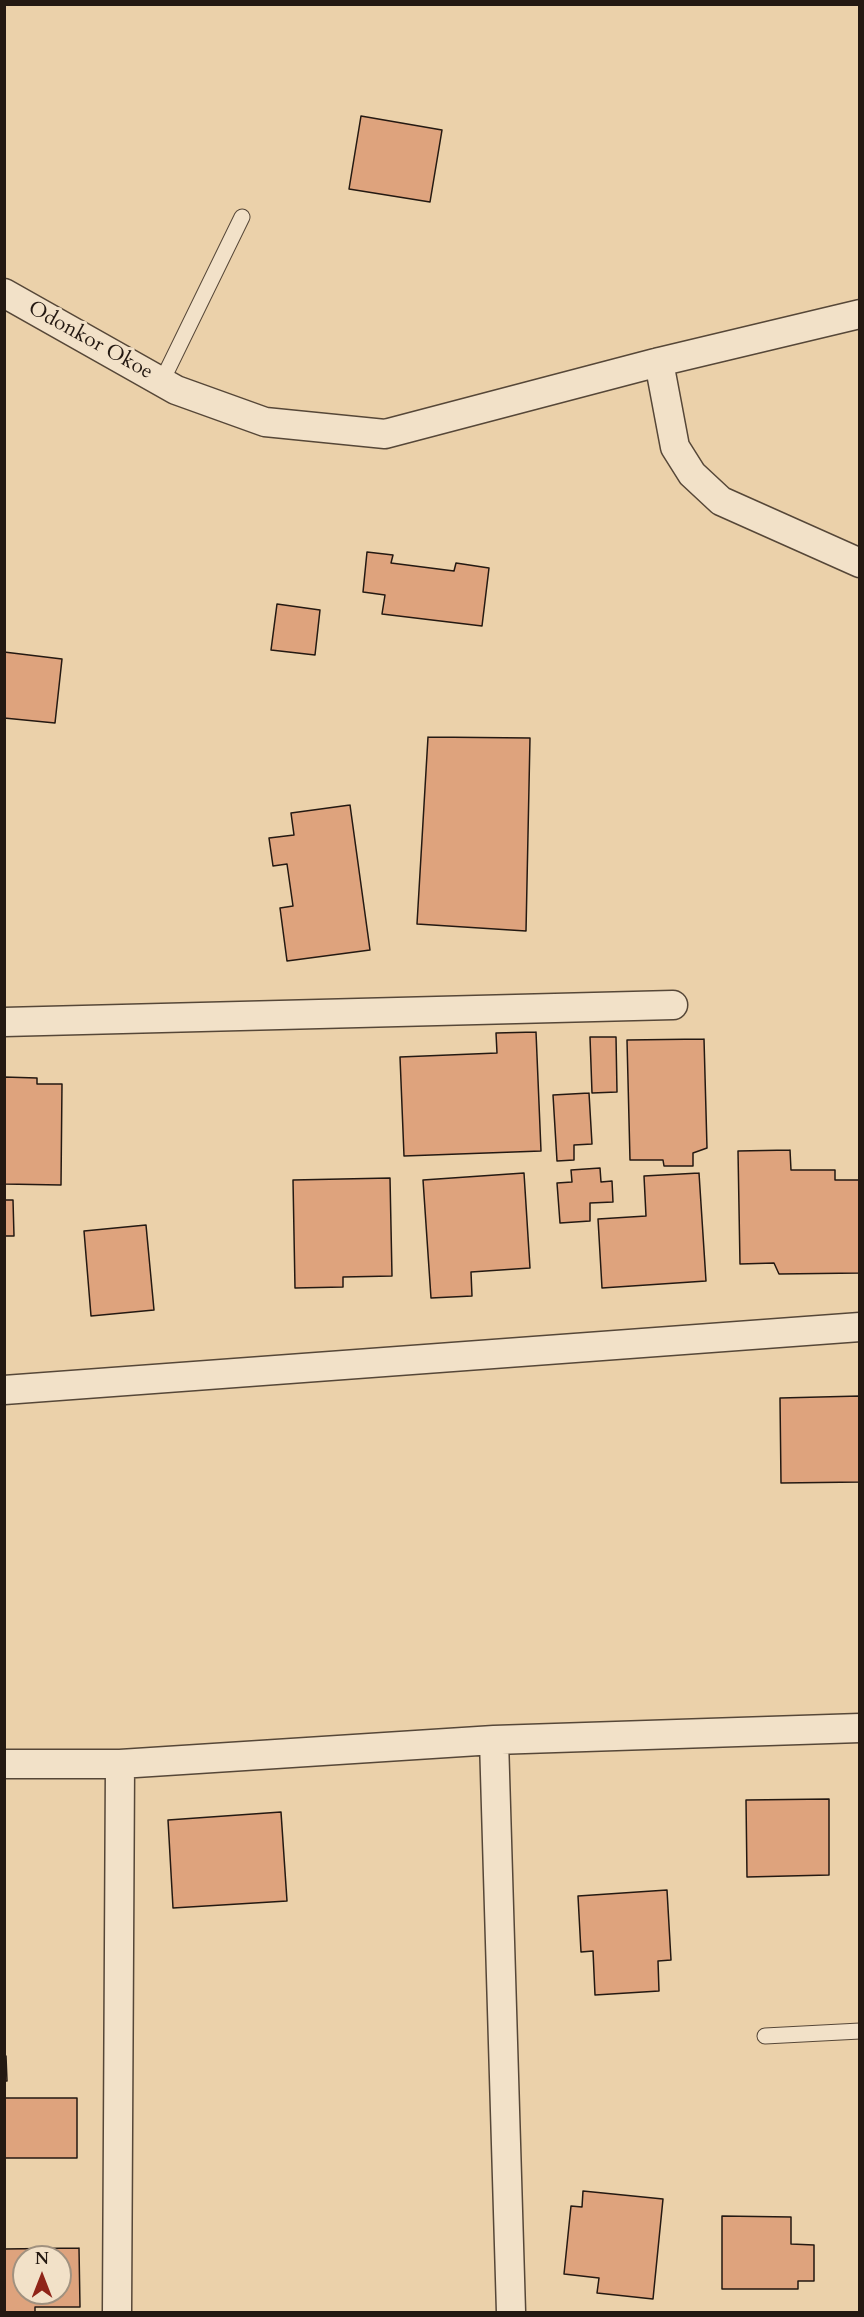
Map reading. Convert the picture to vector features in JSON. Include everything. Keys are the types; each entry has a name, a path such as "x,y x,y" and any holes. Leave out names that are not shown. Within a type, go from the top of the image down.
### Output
{"street":[{"name":"Odonkor Okoe","path":"4,293 169,386 265,422 385,434 659,362 860,314"},
{"path":"659,362 675,447 692,474 721,501 860,563"},
{"path":"4,1022 673,1005"},
{"path":"4,1390 860,1327"},
{"path":"4,1764 120,1764 494,1740 860,1728"},
{"path":"494,1740 511,2313"},
{"path":"117,2313 120,1764"}],"lane":[{"path":"169,386 242,217"},
{"path":"765,2036 860,2031"}],"building":[{"path":"361,116 442,130 430,202 349,189"},
{"path":"367,552 393,555 391,563 454,571 456,563 489,568 482,626 382,614 385,595 363,592"},
{"path":"277,604 320,610 315,655 271,650"},
{"path":"4,652 62,659 55,723 4,718"},
{"path":"428,737 530,738 526,931 417,924"},
{"path":"350,805 370,950 287,961 280,908 293,906 287,864 273,866 269,838 294,835 291,813"},
{"path":"536,1032 541,1151 404,1156 400,1057 497,1053 496,1033"},
{"path":"590,1037 616,1037 617,1092 592,1093"},
{"path":"704,1039 707,1148 693,1153 693,1166 664,1166 663,1160 630,1160 627,1040"},
{"path":"4,1077 37,1078 37,1084 62,1084 61,1185 4,1184"},
{"path":"589,1093 592,1144 574,1145 574,1160 557,1161 553,1095"},
{"path":"790,1150 791,1170 835,1170 835,1180 860,1180 860,1273 779,1274 774,1263 740,1264 738,1151"},
{"path":"600,1168 601,1182 612,1181 613,1202 590,1203 590,1221 560,1223 557,1183 572,1182 571,1170"},
{"path":"524,1173 530,1268 471,1272 472,1296 431,1298 423,1180"},
{"path":"699,1173 706,1281 602,1288 598,1219 646,1216 644,1176"},
{"path":"390,1178 392,1276 343,1277 343,1287 295,1288 293,1180"},
{"path":"4,1200 13,1200 14,1236 4,1236"},
{"path":"146,1225 154,1310 91,1316 84,1231"},
{"path":"860,1396 860,1482 781,1483 780,1398"},
{"path":"829,1799 829,1875 747,1877 746,1800"},
{"path":"281,1812 287,1901 173,1908 168,1820"},
{"path":"667,1890 671,1960 658,1961 659,1991 595,1995 593,1951 581,1952 578,1896"},
{"path":"4,2056 6,2056 7,2081 4,2081"},
{"path":"4,2098 77,2098 77,2158 4,2158"},
{"path":"583,2191 663,2199 653,2299 597,2293 599,2278 564,2274 571,2206 582,2207"},
{"path":"722,2216 791,2217 791,2244 814,2245 814,2281 798,2281 798,2289 722,2289"},
{"path":"72,2248 79,2248 80,2307 35,2307 35,2312 4,2312 4,2249 12,2249 12,2305 72,2305"}]}
